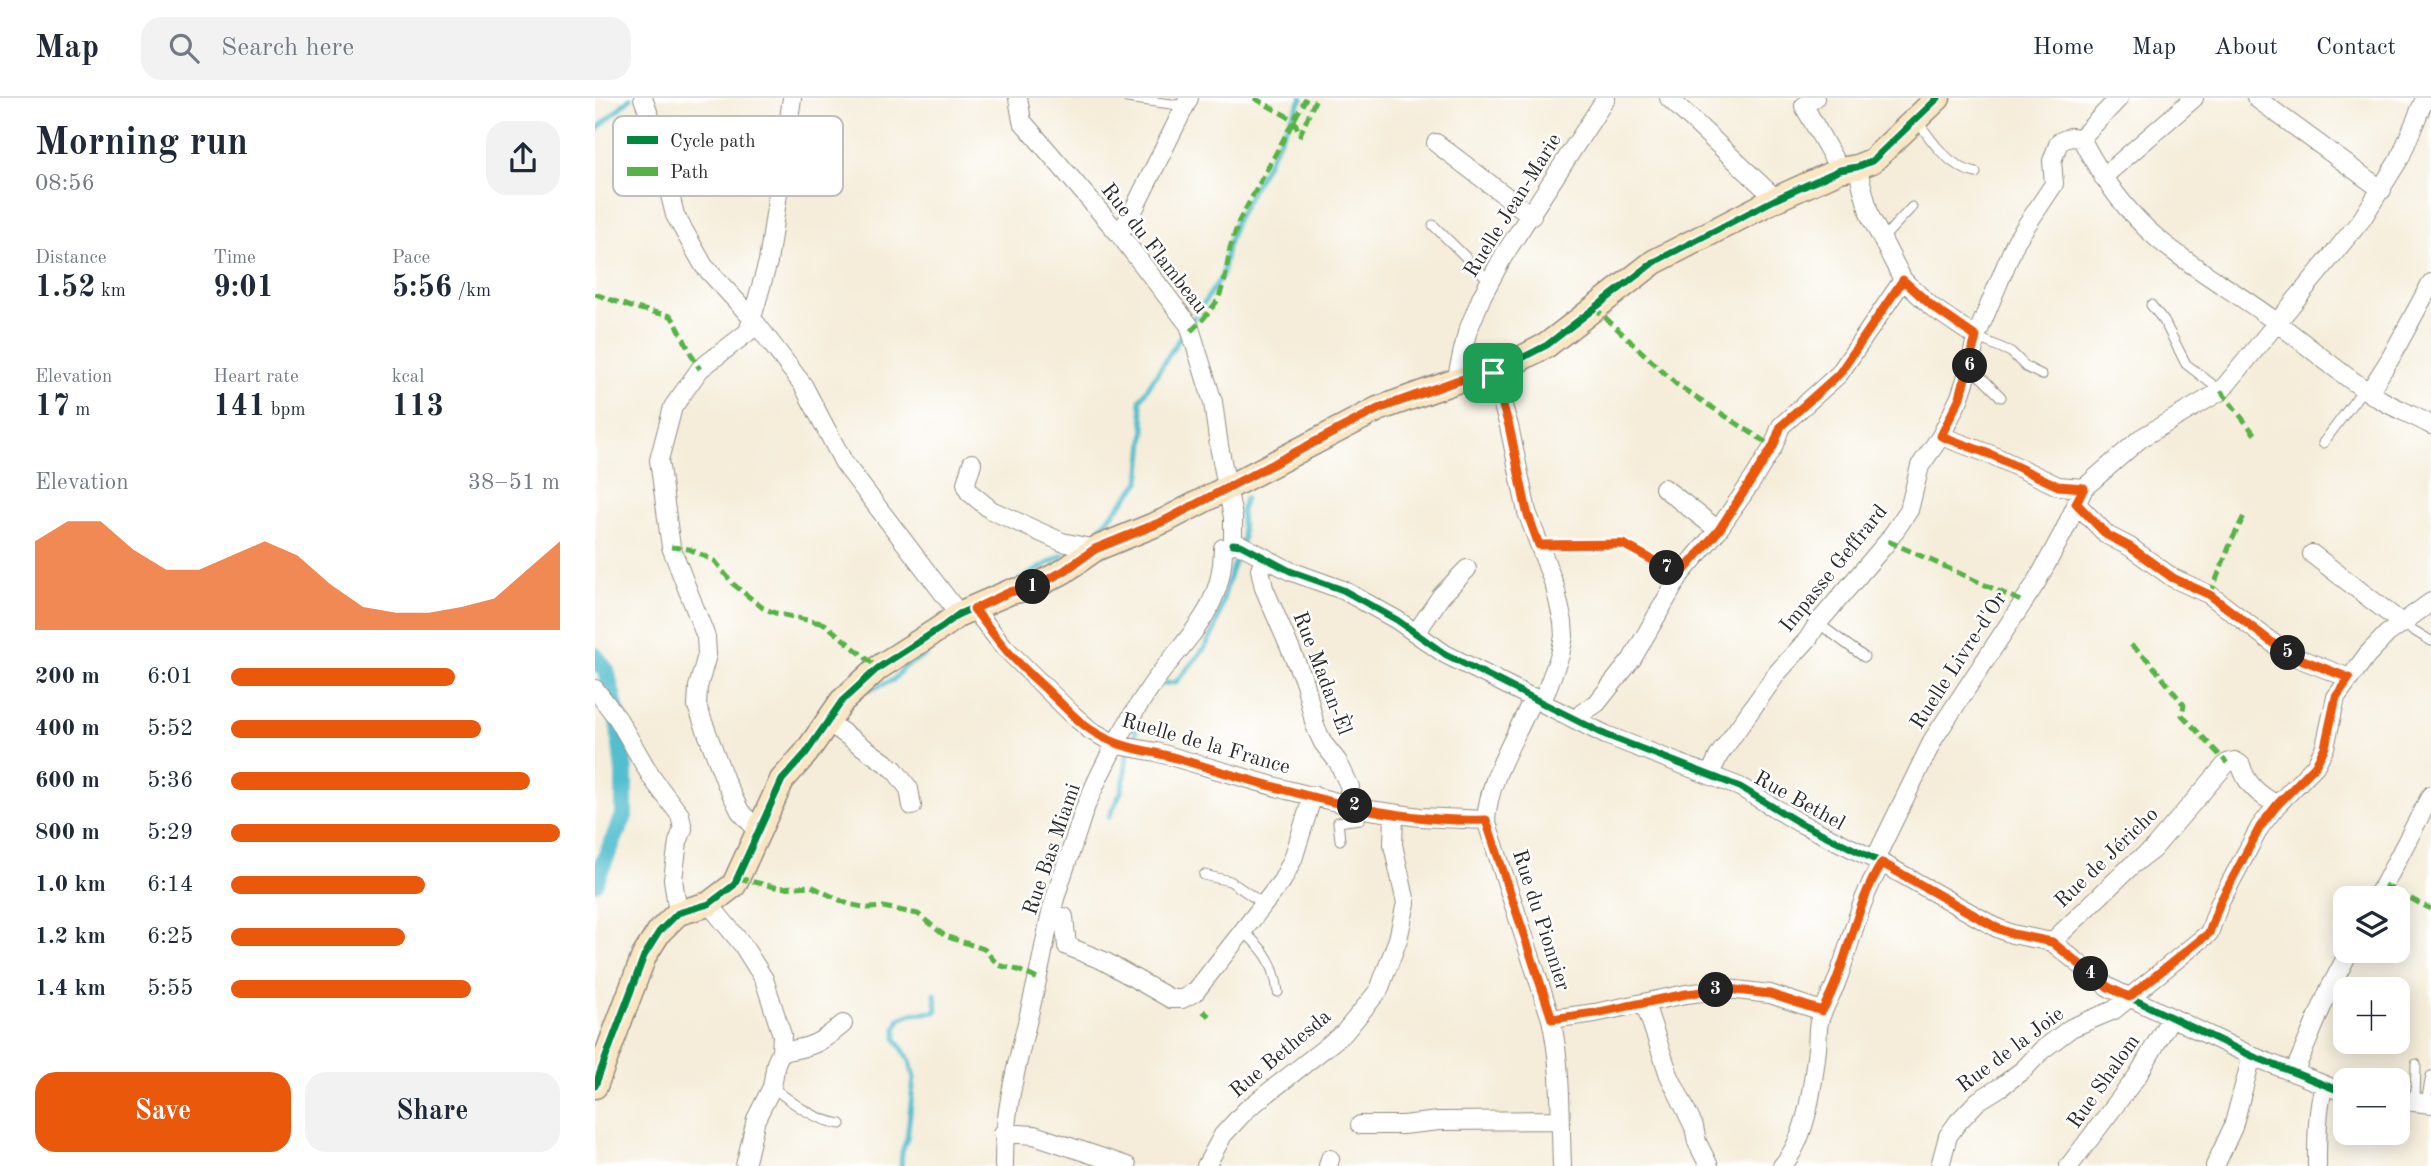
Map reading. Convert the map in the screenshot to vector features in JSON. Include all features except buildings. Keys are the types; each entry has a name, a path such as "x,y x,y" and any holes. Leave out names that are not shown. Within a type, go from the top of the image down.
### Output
{"street":[{"name":"Ruelle de la France","path":"643,98 649,116"},
{"path":"789,116 792,98"},
{"name":"Rue du Flambeau","path":"1018,98 1022,121 1119,234 1189,325 1213,402 1233,517 1233,544"},
{"name":"Ruelle Jean-Marie","path":"1456,381 1467,333 1490,281 1606,98"},
{"path":"1669,98 1776,199"},
{"path":"1815,98 1804,106 1849,168 1903,280 1933,307 1976,337"},
{"path":"595,1086 644,956 659,932 678,913 709,904 734,885 782,780 806,753 842,701 878,668 967,611 1010,592 1034,587 1064,571 1095,549 1164,521 1378,409 1456,381 1493,373 1547,345 1654,262 1776,199 1872,161 1938,98"},
{"name":"Impasse Geffrard","path":"1710,774 1719,755 1778,672 1888,541 1909,510 1920,466 1941,436 1960,397 1976,337 2016,241 2053,184 2052,161 2059,142 2070,137 2081,138 2119,98"},
{"path":"2103,177 2194,98"},
{"path":"2256,98 2382,190"},
{"path":"2080,495 2141,438 2221,391 2362,219 2400,158 2425,98"},
{"path":"1119,234 1187,102"},
{"path":"2081,138 2103,177 2157,238 2367,390 2431,425"},
{"path":"1436,143 1532,216"},
{"name":"Ruelle de la France","path":"670,196 675,215 704,266 753,318 803,385 843,463 967,611 1090,730 1117,745 1156,752 1355,806 1394,814 1465,821 1486,820"},
{"path":"758,831 740,811 726,783 697,706 698,687 707,655 706,637 671,547 659,460 673,407 700,369 748,332 768,261 778,196"},
{"path":"1578,720 1582,713 1597,703 1632,659 1680,575 1719,530 1773,447 1781,426 1839,374 1903,280"},
{"path":"2367,390 2391,359 2431,283"},
{"path":"1486,820 1487,804 1498,772 1560,655 1564,636 1555,587 1527,512 1509,426 1493,373"},
{"path":"1941,436 1992,455 2080,495 2107,535 2130,547 2173,578 2210,595 2278,647 2349,678"},
{"path":"972,463 966,483 969,492 991,510 1062,542 1095,549"},
{"path":"1664,488 1719,530"},
{"name":"Ruelle Livre-d'Or","path":"1782,1166 1798,1139 1806,1114 1814,1082 1818,1025 1822,1011 1838,978 1864,895 1878,861 1934,738 2036,583 2080,495"},
{"name":"Rue Bethel","path":"1233,544 1290,571 1343,590 1397,620 1445,654 1578,720 1637,748 1740,787 1798,822 1878,861 1997,928 2052,942 2108,987 2170,1018 2333,1089"},
{"name":"Rue Bas Miami","path":"1004,1166 1003,1133 1008,1104 1051,914 1087,801 1137,708 1206,613 1218,589 1223,569 1223,548 1233,544"},
{"path":"2312,554 2403,624"},
{"name":"Rue Madan-Èl","path":"1264,557 1260,569 1264,587 1305,683 1315,726 1323,743 1338,762 1350,787 1355,806"},
{"path":"1416,634 1441,596 1467,569"},
{"name":"Rue de la Joie","path":"1940,1166 1948,1136 1962,1116 1978,1101 2024,1069 2042,1049 2071,1028 2113,1010 2209,933 2220,902 2260,827 2277,805 2315,766 2325,747 2336,697 2387,634 2431,602"},
{"path":"595,689 618,719 652,778 680,815 683,830 678,842 673,879 678,913"},
{"path":"828,722 894,769 909,789 912,806"},
{"name":"Rue de Jéricho","path":"2052,942 2132,865 2152,850 2227,763 2235,761 2241,765 2244,777 2258,794 2277,805"},
{"path":"1051,914 1064,917 1067,946 1104,961 1171,999 1182,999 1195,992 1282,881 1293,859 1313,795"},
{"path":"2383,886 2431,795"},
{"name":"Rue Bethesda","path":"1206,1166 1223,1135 1246,1110 1344,1033 1379,990 1398,939 1406,903 1393,845 1394,814"},
{"name":"Rue du Pionnier","path":"1486,820 1552,1019 1557,1046 1562,1166"},
{"path":"709,904 742,944 764,979 782,1035 781,1052 776,1063 772,1087 756,1119 745,1166"},
{"path":"2294,1073 2343,963"},
{"path":"1552,1019 1645,1004 1686,994 1728,989 1770,994 1822,1011"},
{"path":"1645,1004 1669,1075 1709,1166"},
{"name":"Rue Shalom","path":"2069,1166 2138,1075 2170,1018"},
{"path":"781,1052 811,1047 823,1041 843,1024"},
{"path":"2215,1166 2232,1127 2252,1056"},
{"path":"2317,1166 2318,1125 2324,1086"},
{"path":"1360,1125 1561,1120"},
{"path":"1003,1133 1034,1135 1126,1166"}],"lane":[{"path":"1127,98 1187,102"},
{"path":"1916,118 1927,135 1947,156 1963,170 1976,173"},
{"path":"1882,239 1912,207"},
{"path":"1433,225 1490,281"},
{"path":"2151,305 2164,321 2186,365 2221,391"},
{"path":"1976,337 2011,352 2026,367 2042,375"},
{"path":"1970,366 2001,397"},
{"path":"2323,443 2367,390"},
{"path":"1539,545 1623,544 1680,575"},
{"path":"1818,623 1864,657"},
{"path":"2403,624 2431,642"},
{"path":"1340,839 1338,822 1360,819 1355,806"},
{"path":"1204,875 1230,881 1265,905"},
{"path":"1244,932 1258,944 1275,970 1278,992"},
{"path":"2416,1064 2417,1102"},
{"path":"2417,1102 2431,1076"},
{"path":"772,1087 802,1110 828,1122 841,1124"}],"waterway":[{"path":"595,131 630,98"},
{"path":"1191,322 1222,276 1236,220 1302,98"},
{"path":"1102,526 1140,482 1145,430 1140,400 1185,330"},
{"path":"1158,687 1176,682 1204,649 1215,629 1243,539 1241,511 1245,498"},
{"path":"1020,580 1063,555"},
{"path":"870,690 893,680 904,667 926,655 932,646"},
{"path":"595,656 606,671 618,719 624,772 624,816 595,882"},
{"path":"1109,817 1121,792 1126,757 1135,740 1137,721"},
{"path":"901,1166 914,1078 910,1061 896,1039 896,1028 900,1019 912,1014 935,1012 935,994"}],"marked path":[{"path":"1254,98 1294,120 1300,135 1316,98"},
{"path":"1191,331 1218,300 1239,221 1306,98"},
{"path":"595,294 631,307 671,316 700,369"},
{"path":"1594,307 1676,384 1773,447"},
{"path":"2221,391 2256,436"},
{"path":"2210,595 2245,514"},
{"path":"1888,541 2023,602"},
{"path":"671,547 689,549 715,561 733,584 763,608 825,624"},
{"path":"817,622 825,624 878,668"},
{"path":"2131,645 2149,661 2184,705 2182,715 2227,763"},
{"path":"738,878 779,888 811,886 848,904 918,914 945,936 984,949 998,965 1038,979"},
{"path":"2384,885 2431,909"},
{"path":"1203,1011 1209,1016"}],"cycle path":[{"path":"595,1086 644,956 659,932 678,913 709,904 734,885 782,780 806,753 842,701 878,668 959,614 1010,592 1034,587 1064,571 1095,549 1164,521 1378,409 1456,381 1493,373 1547,345 1654,262 1776,199 1840,170 1872,161 1938,98"},
{"path":"1233,544 1241,545 1290,571 1343,590 1397,620 1445,654 1606,735 1740,787 1798,822 1882,863 1997,928 2012,934 2052,942 2108,987 2252,1056 2333,1088"}],"route":[{"path":"1903,280 1933,307 1976,337 1960,397 1941,436 1992,455 2058,486 2084,488 2076,503 2107,535 2130,547 2173,578 2210,595 2278,647 2349,678 2336,697 2325,747 2315,766 2277,805 2260,827 2220,902 2209,933 2129,997 2108,987 2052,942 1997,928 1882,863 1864,895 1838,978 1822,1011 1770,994 1728,989 1709,990 1645,1004 1552,1019 1486,820 1402,816 1370,810 1287,790 1156,752 1117,745 1090,730 1073,715 1004,647 974,609 1010,592 1034,587 1064,571 1095,549 1164,521 1378,409 1456,381 1493,373 1509,426 1527,512 1539,545 1623,544 1680,575 1719,530 1773,447 1781,426 1839,374 1903,280"}]}
